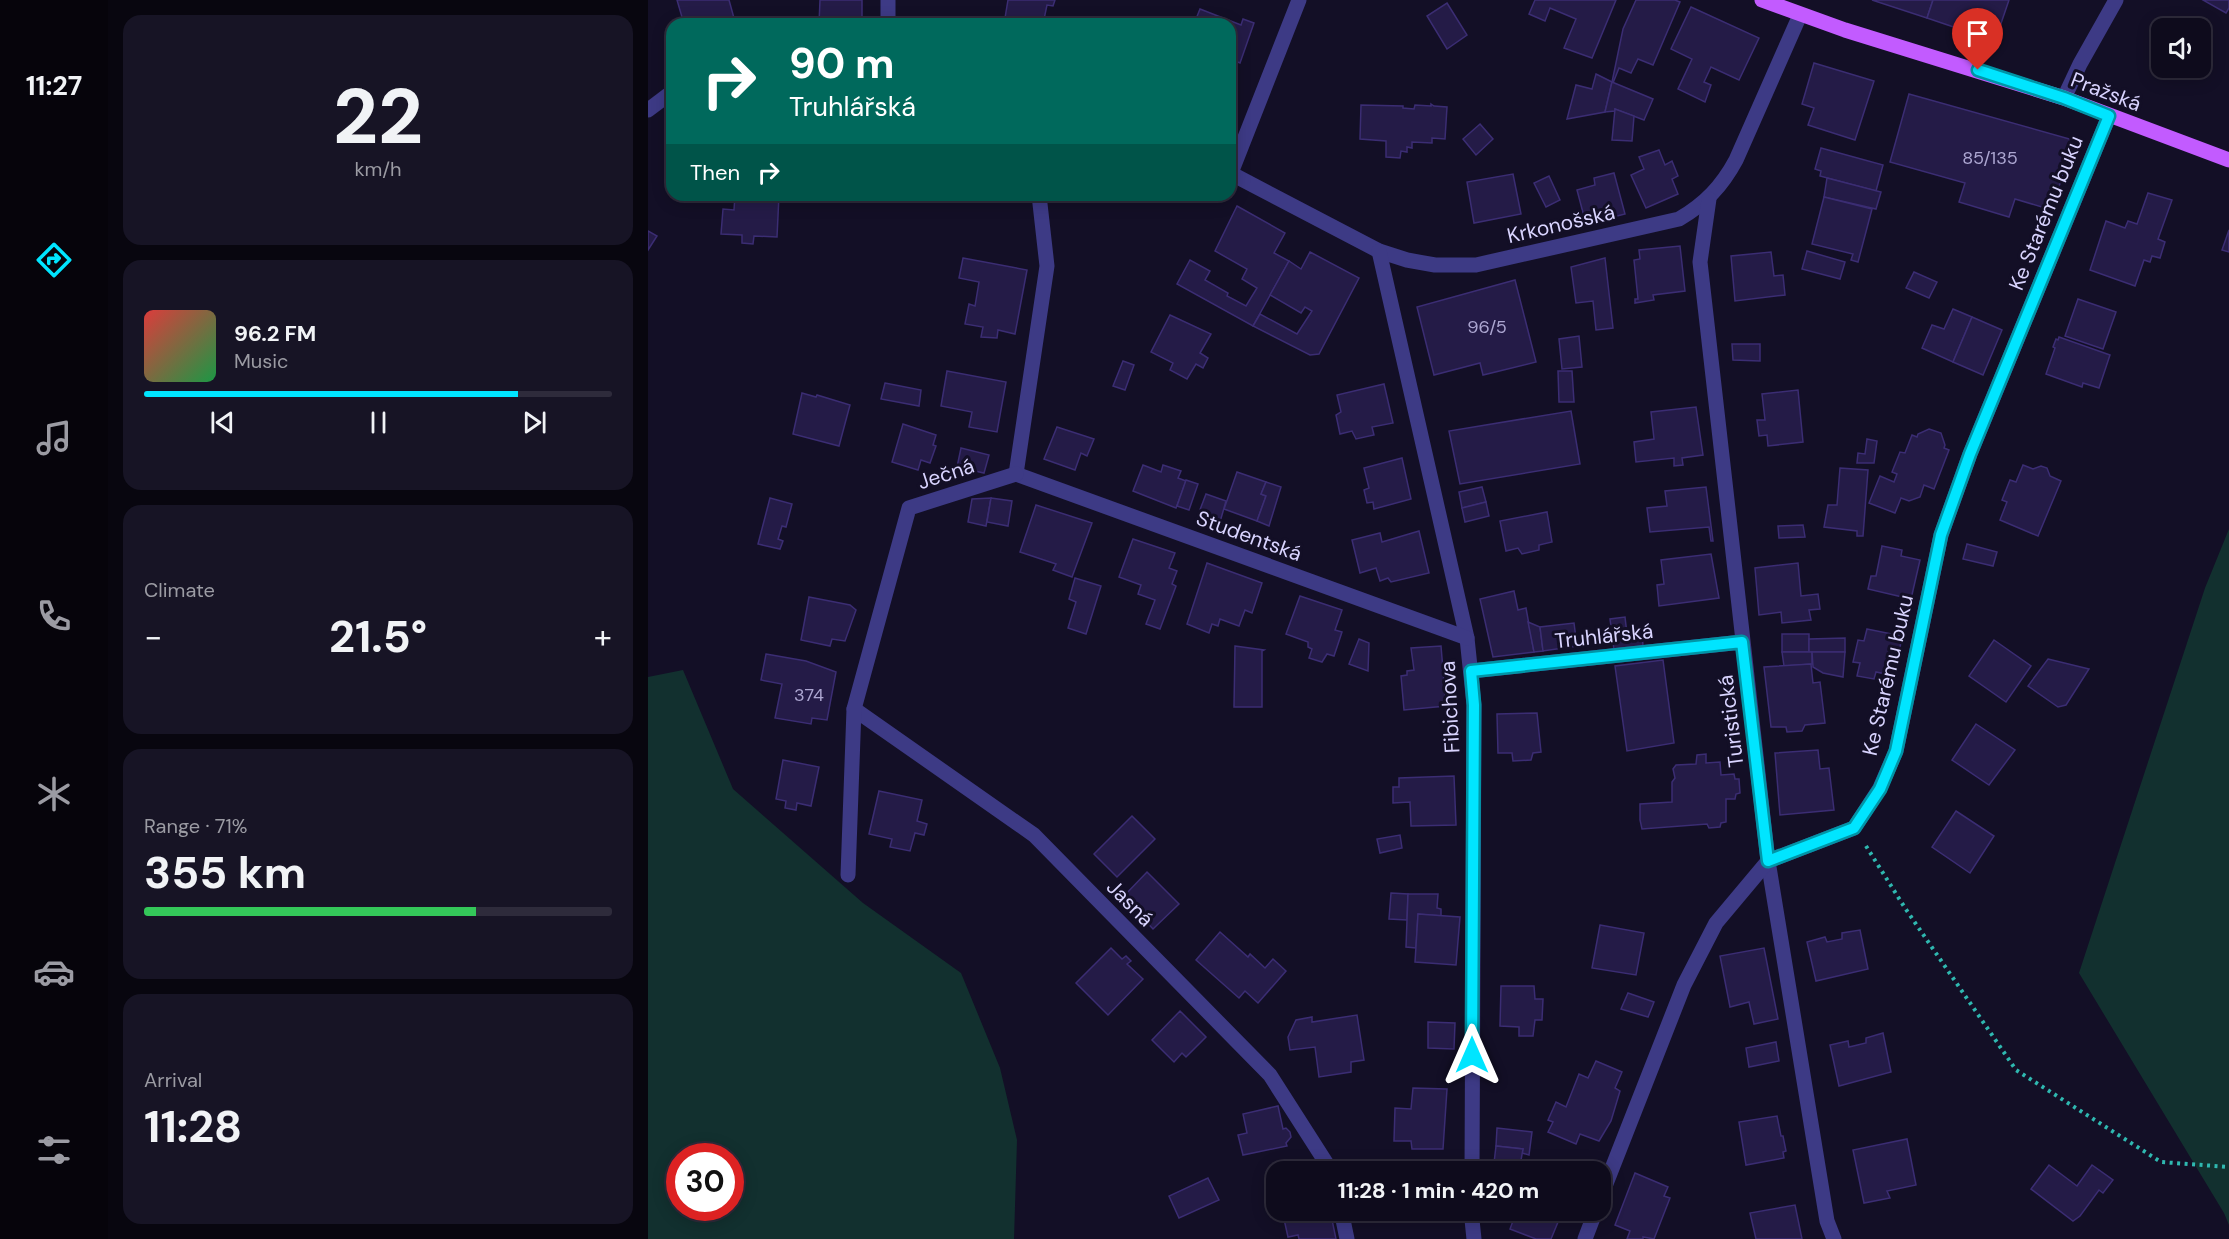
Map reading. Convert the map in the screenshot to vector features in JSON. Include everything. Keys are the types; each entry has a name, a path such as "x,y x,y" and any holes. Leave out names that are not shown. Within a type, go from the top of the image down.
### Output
{"main road":[{"name":"Pražská","path":"1762,0 1800,15 2064,98 2229,160"}],"street":[{"path":"888,0 888,18"},
{"path":"1236,158 1299,0"},
{"path":"2064,98 2080,64 2116,0"},
{"name":"Krkonošská","path":"1236,176 1379,251 1407,260 1435,265 1476,265 1679,219 1695,210 1725,180 1800,15"},
{"path":"648,110 666,96"},
{"name":"Ke Starému buku","path":"1854,828 1880,789 1896,751 1941,535 1970,454 2109,116"},
{"name":"Turistická","path":"1709,198 1700,262 1768,861"},
{"path":"1016,474 1047,266 1040,201"},
{"name":"Fibichova","path":"1379,251 1467,638 1471,671 1474,705 1472,1161"},
{"name":"Studentská","path":"1016,474 1467,638"},
{"name":"Ječná","path":"848,875 854,709 909,508 1016,474"},
{"name":"Truhlářská","path":"1471,671 1742,642"},
{"name":"Jasná","path":"854,709 1034,835 1270,1075 1325,1161"},
{"path":"1611,1171 1684,986 1716,923 1768,861 1854,828"},
{"path":"1768,861 1827,1221 1834,1239"},
{"path":"1343,1221 1347,1239"},
{"path":"1473,1221 1474,1239"},
{"path":"1585,1239 1592,1221"}],"path":[{"path":"1854,828 1905,908 2016,1070 2161,1162 2229,1167"}],"green space":[{"path":"2229,529 2229,1225 2224,1213 2079,973 2205,588"},
{"path":"683,670 733,789 863,903 961,973 1000,1068 1017,1140 1014,1239 648,1239 648,677"}],"building":[{"path":"677,0 729,0 734,18 682,18"},
{"path":"820,0 862,0 862,18 819,18"},
{"path":"1008,0 1055,0 1053,6 1047,5 1044,18 1005,18"},
{"path":"1535,0 1616,0 1592,58 1564,48 1576,19 1550,8 1545,21 1529,14"},
{"path":"1636,0 1680,2 1653,65 1638,59 1631,73 1619,68 1613,83 1623,29"},
{"path":"1872,0 1933,0 1927,18"},
{"path":"1933,0 2009,0 1995,41 1927,18"},
{"path":"2203,0 2229,0 2229,8 2226,13"},
{"path":"1447,3 1467,35 1447,49 1427,16"},
{"path":"1691,7 1759,38 1739,80 1711,67 1704,82 1711,85 1705,102 1678,89 1692,59 1671,49"},
{"path":"1200,9 1223,18 1196,18"},
{"path":"1243,19 1254,23 1240,63 1236,61 1236,23 1241,25"},
{"path":"1814,63 1874,81 1855,140 1808,125 1814,108 1802,104"},
{"path":"1596,74 1612,82 1605,112 1567,119 1576,85 1592,89"},
{"path":"1612,82 1653,99 1644,120 1615,109 1615,111 1605,112"},
{"path":"1909,94 2073,140 2052,210 2015,199 2009,217 1959,202 1965,183 1890,162"},
{"path":"1431,104 1447,107 1445,139 1432,138 1432,143 1412,142 1412,148 1407,147 1407,152 1401,151 1400,158 1386,157 1386,141 1360,139 1361,105 1403,106 1403,108 1414,109 1415,105 1431,106"},
{"path":"1615,109 1634,116 1632,141 1612,140"},
{"path":"1480,124 1493,139 1476,155 1463,139"},
{"path":"1821,148 1883,165 1876,191 1820,176 1821,171 1815,169"},
{"path":"1659,150 1665,165 1672,161 1678,176 1672,179 1678,194 1646,208 1631,175 1644,169 1639,157"},
{"path":"1614,173 1625,214 1586,224 1577,190 1595,185 1594,178"},
{"path":"1513,174 1521,214 1474,223 1467,182"},
{"path":"1549,176 1560,200 1546,207 1534,183"},
{"path":"1827,178 1881,192 1876,209 1824,197"},
{"path":"2148,193 2172,200 2158,239 2165,242 2160,258 2152,256 2150,262 2144,260 2135,286 2090,270 2106,221 2125,228 2128,221 2137,224"},
{"path":"1824,197 1872,209 1858,262 1851,260 1853,254 1812,244"},
{"path":"735,201 779,201 777,237 754,236 753,244 742,243 742,235 721,234 723,209 734,210"},
{"path":"1237,206 1285,233 1274,253 1289,261 1253,326 1177,284 1190,260 1210,271 1205,280 1246,306 1257,288 1242,279 1247,269 1215,251"},
{"path":"2229,230 2229,252 2222,250"},
{"path":"648,231 657,236 648,250"},
{"path":"1680,246 1685,291 1653,295 1654,300 1635,303 1635,299 1638,299 1634,260 1640,259 1639,250"},
{"path":"1807,251 1845,262 1840,279 1802,269"},
{"path":"1310,252 1359,278 1319,354 1310,355 1253,326 1260,314 1297,334 1312,311 1305,307 1301,313 1270,295 1289,261 1301,269"},
{"path":"1771,252 1774,276 1783,275 1785,295 1735,301 1731,256"},
{"path":"963,258 1027,270 1015,334 998,330 997,338 981,337 983,327 965,324 969,304 975,306 979,282 959,278"},
{"path":"1605,258 1613,328 1596,330 1593,301 1576,303 1571,267"},
{"path":"1914,272 1937,282 1929,298 1906,288"},
{"path":"1515,280 1536,362 1483,375 1480,363 1434,375 1417,307"},
{"path":"2078,299 2116,312 2103,349 2065,336"},
{"path":"1953,309 1972,317 1953,362 1922,348 1932,325 1944,329"},
{"path":"1170,315 1211,334 1200,353 1208,358 1203,368 1196,364 1187,379 1170,370 1173,363 1151,352"},
{"path":"1972,317 2002,330 1983,375 1953,362"},
{"path":"1579,336 1582,367 1562,369 1559,339"},
{"path":"2059,337 2110,355 2099,388 2083,383 2082,387 2046,374 2055,348 2053,347"},
{"path":"1732,344 1760,344 1760,361 1733,360"},
{"path":"1123,361 1134,365 1125,390 1113,386"},
{"path":"947,371 1006,382 997,432 969,427 972,412 941,406"},
{"path":"1558,371 1572,371 1574,402 1559,402"},
{"path":"885,383 921,390 919,406 881,399"},
{"path":"1384,384 1393,423 1372,427 1374,435 1356,439 1352,431 1340,434 1336,415 1341,412 1337,395"},
{"path":"1798,390 1803,442 1768,446 1767,435 1759,436 1757,420 1765,420 1762,394"},
{"path":"802,393 850,405 839,446 793,434"},
{"path":"1696,407 1703,455 1682,458 1683,465 1674,466 1674,458 1636,462 1634,442 1654,439 1651,412"},
{"path":"1571,411 1580,464 1460,484 1449,431"},
{"path":"903,424 936,435 933,445 936,446 930,463 921,460 918,470 892,462"},
{"path":"1057,427 1094,439 1087,456 1081,453 1075,470 1044,459"},
{"path":"1929,429 1941,433 1944,448 1949,450 1934,489 1924,485 1920,497 1909,501 1901,498 1895,513 1869,503 1880,476 1894,482 1897,474 1892,472 1900,452 1905,453 1912,435 1917,437 1918,434"},
{"path":"1867,439 1877,441 1874,463 1857,463 1858,453 1865,454"},
{"path":"961,448 989,455 984,473 957,467"},
{"path":"1402,458 1411,499 1374,509 1373,502 1367,503 1364,490 1369,488 1364,468"},
{"path":"1143,465 1161,472 1163,465 1181,471 1178,478 1186,481 1176,508 1133,491"},
{"path":"2023,465 2033,469 2041,466 2047,468 2050,476 2061,481 2038,536 2000,520 2007,502 2002,500 2010,480 2016,482"},
{"path":"1840,468 1868,470 1863,536 1857,536 1857,531 1824,527 1828,505 1837,505"},
{"path":"1237,472 1266,482 1261,494 1266,496 1257,521 1224,509"},
{"path":"1186,480 1198,484 1189,510 1177,506"},
{"path":"1266,482 1281,487 1269,526 1257,521 1266,496 1261,494"},
{"path":"1482,487 1486,502 1462,508 1459,492"},
{"path":"1706,487 1713,541 1711,541 1709,527 1650,532 1647,508 1667,506 1665,491"},
{"path":"1206,494 1226,501 1220,522 1198,515"},
{"path":"770,498 792,504 786,527 782,526 778,539 783,541 780,549 758,544"},
{"path":"991,498 986,526 968,522 972,499"},
{"path":"991,498 1012,501 1008,526 987,522"},
{"path":"1486,502 1489,516 1465,522 1462,508"},
{"path":"1036,505 1092,523 1072,577 1053,570 1056,564 1020,552"},
{"path":"1547,512 1552,542 1539,545 1539,550 1522,554 1518,548 1506,551 1500,521"},
{"path":"1803,525 1805,537 1779,538 1778,526"},
{"path":"1419,531 1429,573 1391,582 1388,578 1380,581 1376,568 1360,573 1352,540 1380,533 1382,542"},
{"path":"1133,539 1175,553 1169,568 1177,571 1172,584 1176,586 1160,629 1146,624 1155,600 1138,594 1141,585 1119,577"},
{"path":"1967,544 1997,552 1993,566 1963,559"},
{"path":"1882,546 1902,550 1901,556 1920,560 1911,599 1868,589 1871,576 1876,576"},
{"path":"1711,554 1719,598 1659,606 1657,585 1664,584 1661,560"},
{"path":"1207,563 1262,583 1252,613 1245,610 1239,626 1220,619 1218,626 1212,624 1209,633 1187,624"},
{"path":"1798,563 1801,596 1818,594 1820,609 1809,610 1811,620 1782,623 1781,612 1759,615 1755,568"},
{"path":"1075,578 1101,586 1086,634 1068,628 1076,602 1069,599"},
{"path":"1514,591 1518,610 1526,608 1534,652 1493,657 1480,599"},
{"path":"1300,596 1342,610 1335,630 1342,632 1334,656 1327,654 1322,662 1309,658 1312,649 1308,647 1308,642 1286,634"},
{"path":"809,597 850,605 856,610 845,641 832,639 830,646 801,640"},
{"path":"1625,617 1627,634 1642,632 1643,646 1614,650 1610,619"},
{"path":"1528,622 1540,627 1543,651 1534,652"},
{"path":"1574,623 1577,646 1543,651 1540,627"},
{"path":"1867,629 1902,636 1895,676 1876,672 1874,679 1857,676 1860,663 1853,662 1858,640 1864,641"},
{"path":"1782,634 1809,634 1809,652 1782,652"},
{"path":"1845,638 1845,652 1809,652 1809,639"},
{"path":"1359,639 1369,643 1368,671 1349,664"},
{"path":"1994,640 2031,666 2006,702 1969,676"},
{"path":"1235,646 1264,650 1262,651 1262,707 1234,707"},
{"path":"1441,646 1446,706 1404,710 1401,676 1407,675 1407,671 1414,670 1411,648"},
{"path":"1782,652 1812,652 1812,664 1784,666"},
{"path":"1812,652 1845,652 1843,677 1823,673 1813,667"},
{"path":"766,654 806,661 836,672 827,720 812,718 811,724 775,718 782,684 761,680"},
{"path":"2048,659 2089,669 2066,705 2058,707 2028,686"},
{"path":"1663,660 1674,743 1627,751 1615,666"},
{"path":"1811,664 1813,683 1820,682 1825,723 1805,725 1802,731 1787,732 1786,727 1771,727 1764,667"},
{"path":"1537,713 1541,752 1533,753 1531,760 1513,761 1512,753 1498,753 1497,714"},
{"path":"1976,724 2015,750 1989,785 1952,760"},
{"path":"1818,750 1820,769 1829,768 1834,810 1780,815 1775,753"},
{"path":"1706,754 1706,763 1720,762 1721,775 1734,774 1735,779 1739,779 1740,793 1736,794 1735,799 1726,799 1726,822 1721,823 1720,827 1709,828 1707,824 1642,829 1640,804 1672,802 1672,782 1675,778 1673,769 1676,765 1696,764 1697,755"},
{"path":"783,760 819,767 811,806 797,803 796,810 785,808 786,801 776,799"},
{"path":"1454,776 1456,825 1411,826 1410,802 1393,803 1393,787 1399,787 1399,778"},
{"path":"879,791 922,800 917,821 927,824 924,835 915,833 910,851 890,847 892,839 869,834"},
{"path":"1956,811 1994,836 1970,873 1932,847"},
{"path":"1132,816 1155,839 1117,877 1094,854"},
{"path":"1400,835 1402,848 1380,853 1377,839"},
{"path":"1147,872 1179,904 1153,929 1123,897"},
{"path":"1391,893 1408,894 1407,920 1389,919"},
{"path":"1408,894 1438,894 1437,908 1441,909 1441,916 1418,914 1416,948 1406,947"},
{"path":"1418,914 1460,917 1456,965 1415,962"},
{"path":"1600,925 1644,933 1636,975 1592,968"},
{"path":"1860,930 1868,969 1816,981 1807,942 1825,937 1827,942 1842,939 1842,933"},
{"path":"1220,932 1248,957 1250,954 1265,968 1273,959 1286,971 1258,1003 1245,991 1239,998 1196,960"},
{"path":"1111,948 1122,959 1126,956 1131,961 1127,964 1143,979 1108,1015 1076,983"},
{"path":"1764,948 1778,1019 1754,1024 1749,1002 1730,1007 1720,956"},
{"path":"1501,986 1534,986 1535,999 1543,999 1542,1020 1535,1020 1533,1036 1519,1036 1519,1027 1500,1026"},
{"path":"1628,993 1654,1002 1648,1017 1621,1009"},
{"path":"1180,1011 1206,1037 1186,1057 1182,1053 1174,1062 1152,1040"},
{"path":"1357,1015 1364,1060 1351,1062 1351,1072 1319,1077 1315,1047 1290,1050 1288,1037 1296,1020 1312,1017 1312,1022"},
{"path":"1428,1022 1455,1023 1454,1049 1428,1048"},
{"path":"1883,1033 1891,1072 1839,1086 1830,1045 1848,1041 1849,1047 1866,1043 1866,1038"},
{"path":"1776,1042 1779,1061 1749,1067 1746,1048"},
{"path":"1596,1061 1622,1072 1615,1088 1620,1091 1611,1121 1599,1141 1580,1134 1576,1144 1548,1132 1553,1122 1548,1120 1556,1102 1566,1107 1579,1074 1588,1078"},
{"path":"1413,1088 1447,1089 1443,1149 1412,1149 1411,1141 1394,1141 1395,1108 1411,1109"},
{"path":"1278,1106 1283,1129 1286,1128 1290,1132 1291,1137 1286,1143 1287,1146 1243,1155 1238,1135 1247,1133 1243,1114"},
{"path":"1777,1116 1786,1151 1783,1152 1784,1158 1746,1165 1739,1122"},
{"path":"1497,1128 1532,1132 1529,1155 1522,1153 1523,1149 1496,1146"},
{"path":"1907,1139 1916,1185 1887,1191 1890,1198 1864,1203 1853,1150"},
{"path":"1496,1146 1523,1149 1521,1161 1494,1161"},
{"path":"2049,1165 2077,1186 2092,1165 2113,1180 2103,1193 2099,1190 2080,1216 2073,1221 2031,1189"},
{"path":"1635,1173 1668,1187 1664,1196 1670,1198 1654,1239 1643,1237 1643,1239 1627,1239 1630,1231 1615,1225"},
{"path":"1208,1178 1219,1200 1179,1218 1169,1196"},
{"path":"1795,1205 1802,1239 1756,1239 1750,1213"},
{"path":"1284,1221 1332,1221 1336,1239 1299,1239 1298,1235 1288,1237"},
{"path":"1513,1221 1558,1221 1551,1239 1536,1239 1510,1229"}],"route":[{"path":"1472,1055 1474,705 1471,671 1742,642 1768,861 1854,828 1880,789 1896,751 1941,535 1970,454 2109,116 2064,98 1978,70"}]}
